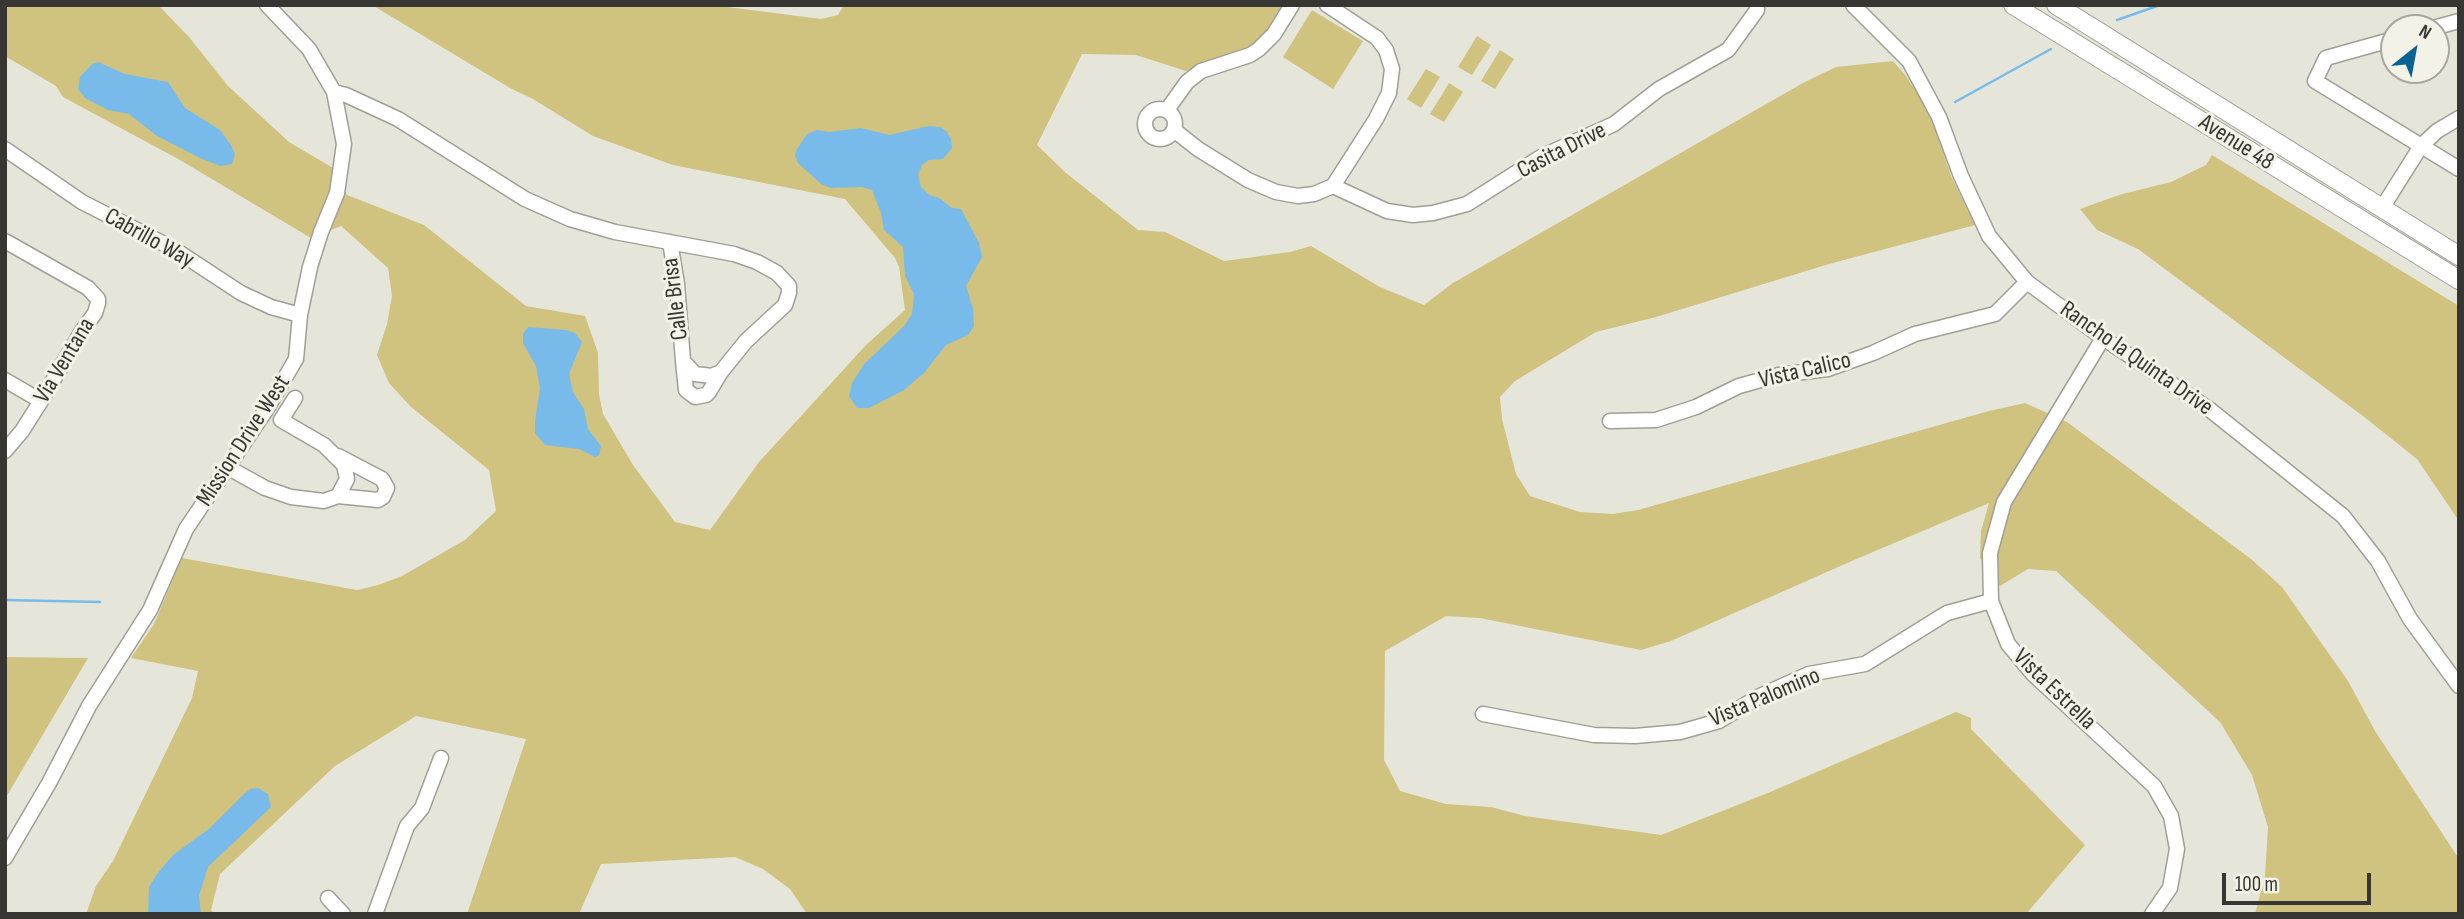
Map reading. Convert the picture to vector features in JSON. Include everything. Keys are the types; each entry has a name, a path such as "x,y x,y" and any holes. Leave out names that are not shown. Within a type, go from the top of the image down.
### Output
{"main road":[{"name":"Avenue 48","path":"2012,5 2459,280"},
{"name":"Avenue 48","path":"2056,5 2459,256"},
{"path":"2372,227 2382,208"}],"street":[{"name":"Mission Drive West","path":"5,858 49,783 89,706 150,610 186,529 272,401 296,359 300,315 321,232 337,193 344,144 334,92 309,49 267,5"},
{"path":"1167,110 1187,82 1200,71 1250,55 1259,49 1274,34 1292,5"},
{"path":"1174,130 1198,149 1239,174 1276,192 1298,196 1314,194 1333,186 1385,102 1391,87 1392,69 1386,50 1377,37 1327,5"},
{"name":"Casita Drive","path":"1333,186 1387,211 1413,215 1467,204 1541,158 1614,124 1659,89 1728,50 1757,10 1757,5"},
{"name":"Rancho la Quinta Drive","path":"1853,5 1909,61 1939,117 1961,176 1989,236 2027,282 2103,338 2209,409 2343,516 2378,561 2410,620 2459,686"},
{"path":"2380,43 2326,58 2315,82 2459,169"},
{"name":"Calle Brisa","path":"334,92 356,99 414,128 525,199 570,219 592,226 705,247 757,262 777,273 789,286 785,305 746,341 721,372 704,376 695,374 683,361 677,284 670,242"},
{"path":"1156,109 1167,110 1174,119 1174,130 1170,136 1159,139 1147,131 1146,120 1156,109"},
{"path":"2382,208 2421,146 2437,131 2459,118"},
{"name":"Cabrillo Way","path":"5,149 82,202 164,244 240,293 271,307 300,315"},
{"name":"Via Ventana","path":"5,241 88,288 98,303 95,313 41,401 22,431 5,451"},
{"name":"Vista Calico","path":"1610,421 1656,420 1696,407 1739,386 1779,375 1828,369 1915,334 1996,314 2027,282"},
{"name":"Vista Estrella","path":"2103,338 2004,502 1990,552 1991,601 2008,644 2025,664 2154,786 2171,816 2177,849 2171,888 2152,914"},
{"path":"683,361 686,390 695,397 706,396 721,372"},
{"path":"5,380 41,401"},
{"path":"295,398 281,420 324,445 344,465 347,473 346,485 338,496"},
{"path":"227,467 265,488 291,497 324,501 338,496 378,500 383,497 387,488 382,479 334,454"},
{"name":"Vista Palomino","path":"1483,714 1594,735 1635,736 1680,732 1718,721 1809,674 1865,664 1947,613 1991,601"},
{"path":"375,914 407,826 422,808 441,758"},
{"path":"328,898 343,914"}],"shaded area":[{"path":"5,5 158,5 189,37 228,86 289,142 333,168 347,195 424,225 526,306 585,316 598,353 599,394 603,414 633,465 675,522 710,530 759,462 866,345 905,310 899,267 895,258 845,199 673,165 593,136 372,5 712,5 821,19 838,15 844,5 1282,5 1278,16 1256,44 1186,71 1136,55 1082,54 1037,145 1066,173 1138,230 1165,232 1224,261 1290,252 1311,246 1380,287 1424,305 1453,283 1803,83 1836,67 1893,61 1923,102 1951,176 1975,225 1829,264 1656,317 1596,332 1515,381 1500,397 1502,419 1516,474 1530,496 1580,512 1613,514 1638,510 2025,403 2067,422 2251,559 2282,587 2348,681 2375,731 2459,859 2459,914 2255,914 2265,876 2268,827 2252,775 2220,722 2056,571 2028,569 2000,586 1980,558 1981,531 1989,503 1671,641 1641,650 1480,618 1446,616 1385,651 1384,760 1400,791 1446,804 1491,807 1525,816 1661,835 1768,793 1956,712 1971,718 1971,729 2085,845 2026,914 807,914 790,889 763,869 735,857 601,864 579,914 467,914 526,739 416,716 335,766 220,874 211,910 215,914 86,914 96,886 113,861 192,698 198,671 131,658 154,624 182,558 357,590 402,576 465,540 496,511 489,470 411,407 389,383 377,355 392,296 388,268 341,226 311,238 180,160 63,97 56,86 5,56"},
{"path":"1312,10 1363,41 1333,89 1283,57"},
{"path":"1477,36 1491,45 1472,75 1458,67"},
{"path":"1500,50 1514,59 1495,89 1481,81"},
{"path":"1426,69 1440,77 1421,108 1407,99"},
{"path":"1449,83 1463,92 1444,122 1430,114"},
{"path":"2212,155 2459,306 2459,521 2417,459 2138,249 2097,230 2080,209 2119,195 2171,182 2206,165"},
{"path":"5,657 88,658 5,799"}],"water":[{"path":"98,62 125,74 168,82 185,108 220,130 235,154 232,164 220,166 200,158 157,136 129,114 108,110 85,98 78,89 80,77 92,64"},
{"path":"929,126 940,127 946,131 952,148 943,159 929,160 922,165 918,175 921,187 929,195 939,198 952,208 961,209 979,243 982,257 966,286 973,309 974,326 968,335 946,345 924,373 904,390 869,408 857,408 849,396 852,383 864,364 904,326 912,314 914,294 905,276 903,247 884,230 872,190 862,187 831,188 821,184 798,163 795,155 807,134 817,130 829,132 861,128 889,135"},
{"path":"528,327 566,330 575,333 582,342 569,374 573,392 584,409 588,429 601,446 599,455 595,457 579,449 545,445 535,433 540,388 536,366 523,343 523,334"},
{"path":"258,788 268,794 271,807 208,867 199,896 201,914 148,914 149,887 173,855 210,828 250,789"}],"waterway":[{"path":"2117,20 2160,5"},
{"path":"1955,102 2051,49"},
{"path":"5,600 100,602"}]}
